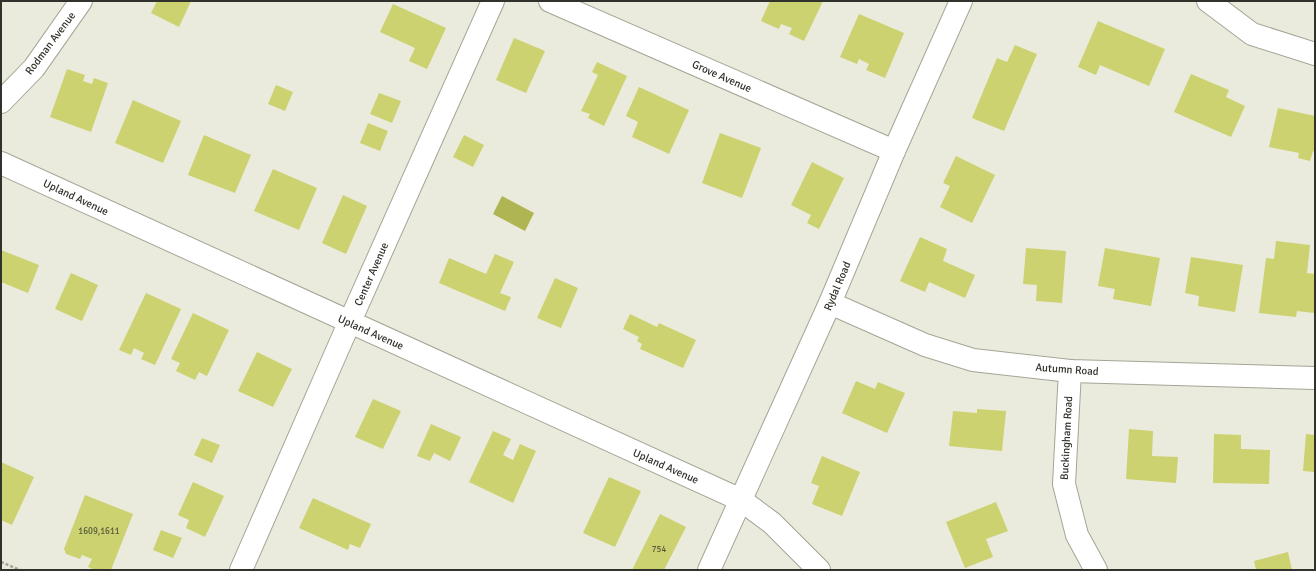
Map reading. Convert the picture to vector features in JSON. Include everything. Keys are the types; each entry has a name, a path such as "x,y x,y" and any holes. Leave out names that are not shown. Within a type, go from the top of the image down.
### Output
{"street":[{"name":"Rodman Avenue","path":"1,102 34,68 82,1"},
{"name":"Center Avenue","path":"241,570 493,1"},
{"name":"Grove Avenue","path":"550,1 894,151"},
{"name":"Rydal Road","path":"709,570 830,303 894,151 961,1"},
{"path":"1208,1 1252,34 1315,54"},
{"name":"Upland Avenue","path":"1,163 741,500 772,523 819,570"},
{"name":"Autumn Road","path":"830,303 926,345 973,360 1070,371 1315,378"},
{"name":"Buckingham Road","path":"1070,371 1064,484 1077,535 1096,570"}],"path":[{"path":"1,562 20,570"}],"shaded area":[{"path":"502,196 534,213 525,231 493,214"}],"building":[{"path":"157,1 191,1 179,27 151,13"},
{"path":"770,1 823,1 804,41 789,34 792,28 781,24 779,29 761,21"},
{"path":"393,4 446,28 427,69 409,61 415,48 380,32"},
{"path":"859,14 904,33 885,78 866,70 869,64 859,59 857,64 840,57"},
{"path":"1098,21 1165,49 1149,86 1100,65 1096,75 1078,67"},
{"path":"514,38 545,51 526,93 496,80"},
{"path":"1015,45 1037,54 1004,131 972,118 997,58 1007,62"},
{"path":"597,62 627,76 604,126 588,118 590,114 581,111 598,75 592,72"},
{"path":"67,69 85,75 83,81 92,84 94,78 108,83 91,132 50,117"},
{"path":"1191,74 1229,90 1226,97 1245,106 1231,137 1174,112"},
{"path":"276,85 293,92 285,111 268,104"},
{"path":"639,87 689,110 669,154 632,137 638,122 626,116"},
{"path":"379,93 401,101 392,123 370,114"},
{"path":"133,100 181,121 163,163 115,143"},
{"path":"1278,108 1315,116 1315,152 1313,151 1310,161 1298,158 1299,153 1269,147"},
{"path":"368,123 388,131 380,151 360,143"},
{"path":"720,133 761,148 742,198 702,183"},
{"path":"204,135 251,155 235,193 188,175"},
{"path":"464,135 484,145 473,167 453,157"},
{"path":"956,156 995,175 972,223 940,207 950,186 943,183"},
{"path":"812,162 844,178 819,229 807,223 811,215 791,205"},
{"path":"273,169 317,188 299,230 254,211"},
{"path":"343,195 367,206 346,254 322,243"},
{"path":"920,237 947,249 943,261 975,275 965,298 929,282 925,292 900,281"},
{"path":"1276,241 1310,245 1307,273 1315,274 1314,313 1297,311 1296,317 1259,313 1266,258 1274,259"},
{"path":"1026,248 1066,251 1062,303 1036,301 1037,285 1023,284"},
{"path":"1105,248 1160,258 1151,306 1113,299 1115,289 1098,286"},
{"path":"1,250 39,265 28,293 1,282"},
{"path":"495,254 514,262 500,293 511,297 505,311 439,283 449,258 486,274"},
{"path":"1191,257 1243,265 1235,312 1198,306 1199,296 1185,293"},
{"path":"71,273 98,285 82,321 55,309"},
{"path":"555,278 578,288 561,328 537,318"},
{"path":"146,293 181,309 155,365 141,359 144,353 134,348 131,355 119,350"},
{"path":"193,313 229,330 207,376 199,372 195,380 176,371 180,363 171,359"},
{"path":"630,314 657,327 659,323 696,340 683,368 640,349 642,344 637,341 639,337 623,329"},
{"path":"257,352 292,369 273,407 238,391"},
{"path":"856,381 875,389 878,382 905,393 887,433 842,413"},
{"path":"373,399 401,411 383,449 355,437"},
{"path":"977,409 1006,411 1002,451 949,446 953,411 977,413"},
{"path":"431,424 461,437 450,461 434,453 430,461 417,456"},
{"path":"1129,429 1153,431 1152,456 1178,457 1176,483 1126,479"},
{"path":"493,431 511,439 503,455 513,460 520,444 536,451 513,503 469,482"},
{"path":"1214,434 1241,435 1241,449 1270,450 1269,484 1213,483"},
{"path":"1306,434 1315,435 1315,472 1303,471"},
{"path":"202,438 220,445 212,463 194,455"},
{"path":"822,456 860,472 842,516 812,504 819,486 811,483"},
{"path":"1,462 34,477 12,525 1,520"},
{"path":"609,477 641,491 615,547 583,533"},
{"path":"193,482 224,496 205,537 186,528 189,520 178,515"},
{"path":"85,495 133,514 111,570 95,570 88,567 92,559 82,555 80,559 66,554 64,549"},
{"path":"313,498 371,524 360,548 350,544 348,550 299,528"},
{"path":"996,502 1008,531 986,539 993,557 965,568 946,522"},
{"path":"660,514 686,527 664,570 632,570"},
{"path":"161,530 182,538 173,558 153,550"},
{"path":"1288,552 1292,570 1256,570 1254,561"}]}
